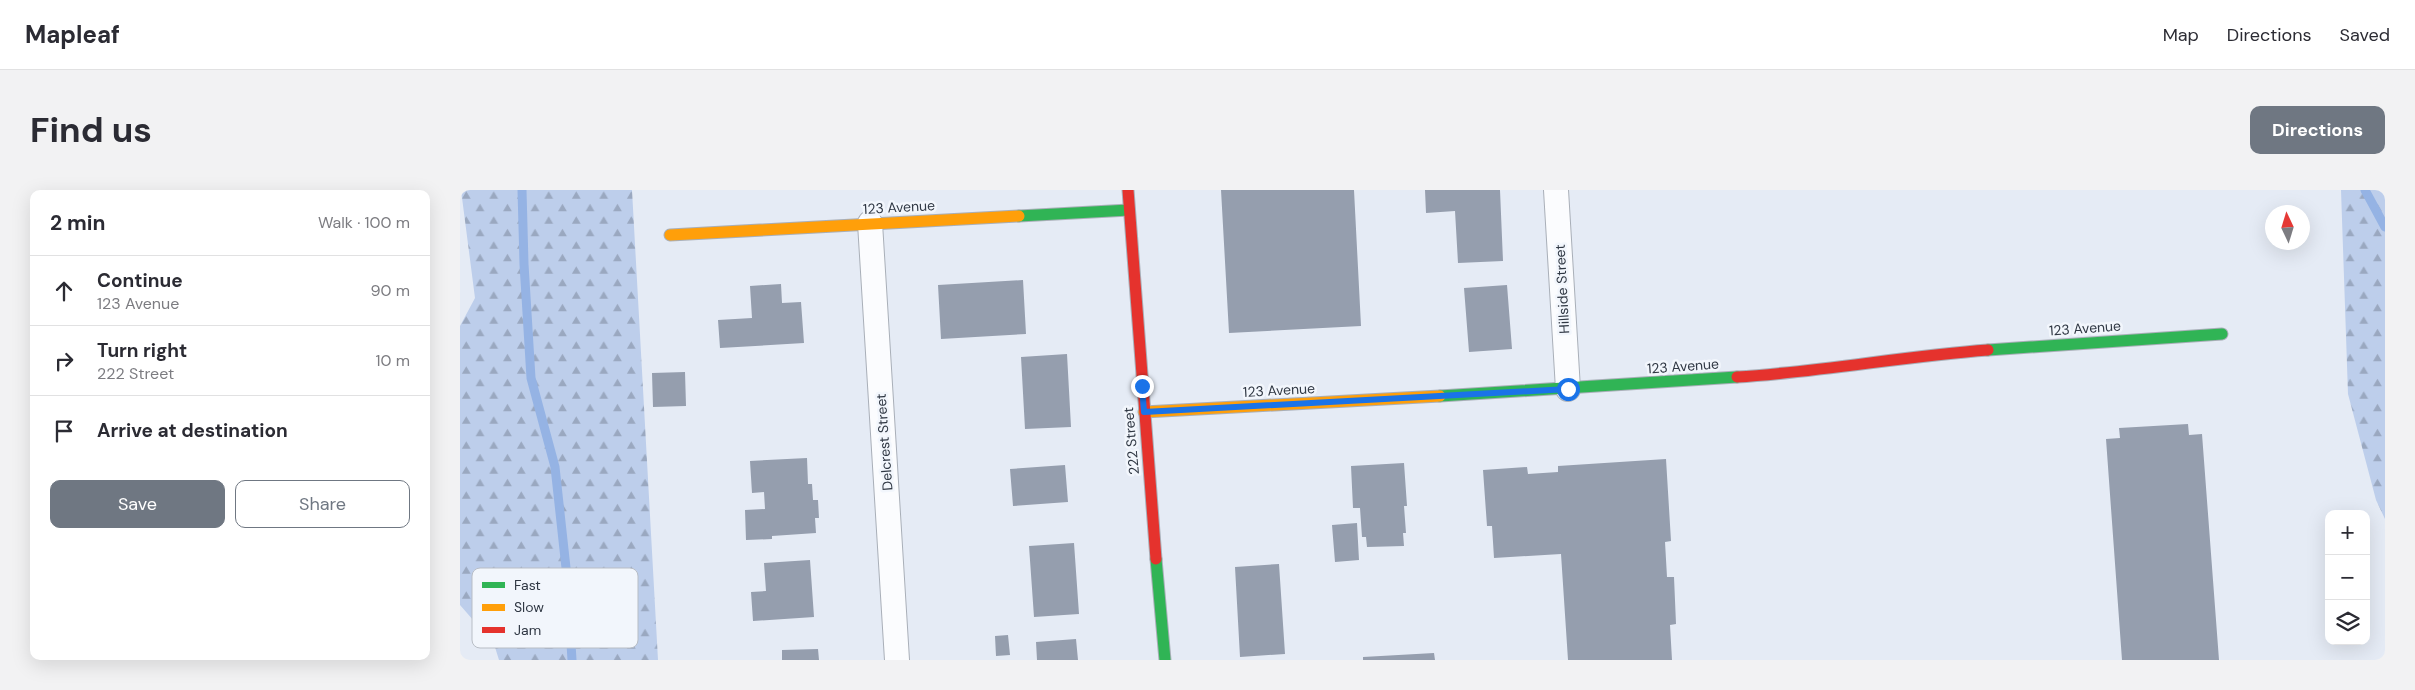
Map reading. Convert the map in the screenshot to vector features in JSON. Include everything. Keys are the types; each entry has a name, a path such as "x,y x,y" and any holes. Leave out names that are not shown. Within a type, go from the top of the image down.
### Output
{"street":[{"name":"222 Street","path":"1128,190 1165,660"},
{"name":"Hillside Street","path":"1556,190 1568,389"},
{"name":"123 Avenue","path":"670,235 1129,210"},
{"name":"Delcrest Street","path":"870,223 897,660"},
{"name":"123 Avenue","path":"1144,412 1568,389 1789,374 1928,354 2222,334"}],"green space":[{"path":"461,190 632,190 658,660 499,660 495,648 638,648 638,568 472,568 472,619 460,605 460,326 475,298"},
{"path":"2341,190 2385,190 2385,519 2376,500 2348,394"}],"building":[{"path":"1221,190 1354,190 1361,326 1229,333"},
{"path":"1425,190 1500,190 1503,261 1458,263 1455,211 1426,213"},
{"path":"1023,280 1026,334 941,339 938,285"},
{"path":"781,284 782,303 801,302 804,343 720,348 718,320 752,318 750,286"},
{"path":"1507,285 1512,349 1469,352 1464,288"},
{"path":"1067,354 1071,427 1025,429 1021,357"},
{"path":"685,372 686,406 653,407 652,373"},
{"path":"2188,424 2189,435 2202,434 2219,660 2122,660 2106,439 2120,438 2119,428"},
{"path":"807,458 808,484 812,484 813,500 818,500 819,518 815,518 816,533 772,536 772,539 746,540 745,510 765,509 764,492 752,493 750,461"},
{"path":"1666,459 1671,541 1665,542 1667,577 1674,577 1676,624 1670,625 1672,660 1568,660 1561,554 1494,558 1492,526 1487,526 1483,470 1527,467 1528,474 1558,472 1558,466"},
{"path":"1404,463 1407,506 1404,506 1406,533 1403,533 1404,546 1367,547 1366,537 1362,537 1360,508 1353,508 1351,466"},
{"path":"1065,465 1068,502 1013,506 1010,469"},
{"path":"1357,523 1359,560 1335,562 1332,525"},
{"path":"1074,543 1079,614 1034,617 1029,546"},
{"path":"810,560 814,617 753,621 751,592 766,591 764,563"},
{"path":"1279,564 1285,654 1240,657 1235,567"},
{"path":"1008,635 1010,655 996,656 995,636"},
{"path":"1076,639 1078,660 1037,660 1036,642"},
{"path":"818,649 819,660 782,660 782,650"},
{"path":"1434,653 1435,660 1363,660 1363,657"}],"waterway":[{"path":"522,190 524,264 531,378 555,467 566,568"},
{"path":"2365,190 2385,227"},
{"path":"571,648 572,660"}],"traffic: fast":[{"path":"1019,216 1129,210"},
{"path":"1988,350 2222,334"},
{"path":"1440,396 1737,377"},
{"path":"1156,559 1165,660"}],"traffic: slow":[{"path":"670,235 1019,216"},
{"path":"1144,412 1440,396"}],"traffic: jam":[{"path":"1128,190 1156,559"},
{"path":"1737,377 1800,372 1988,350"}],"route":[{"path":"1142,386 1144,412 1568,389"}]}
